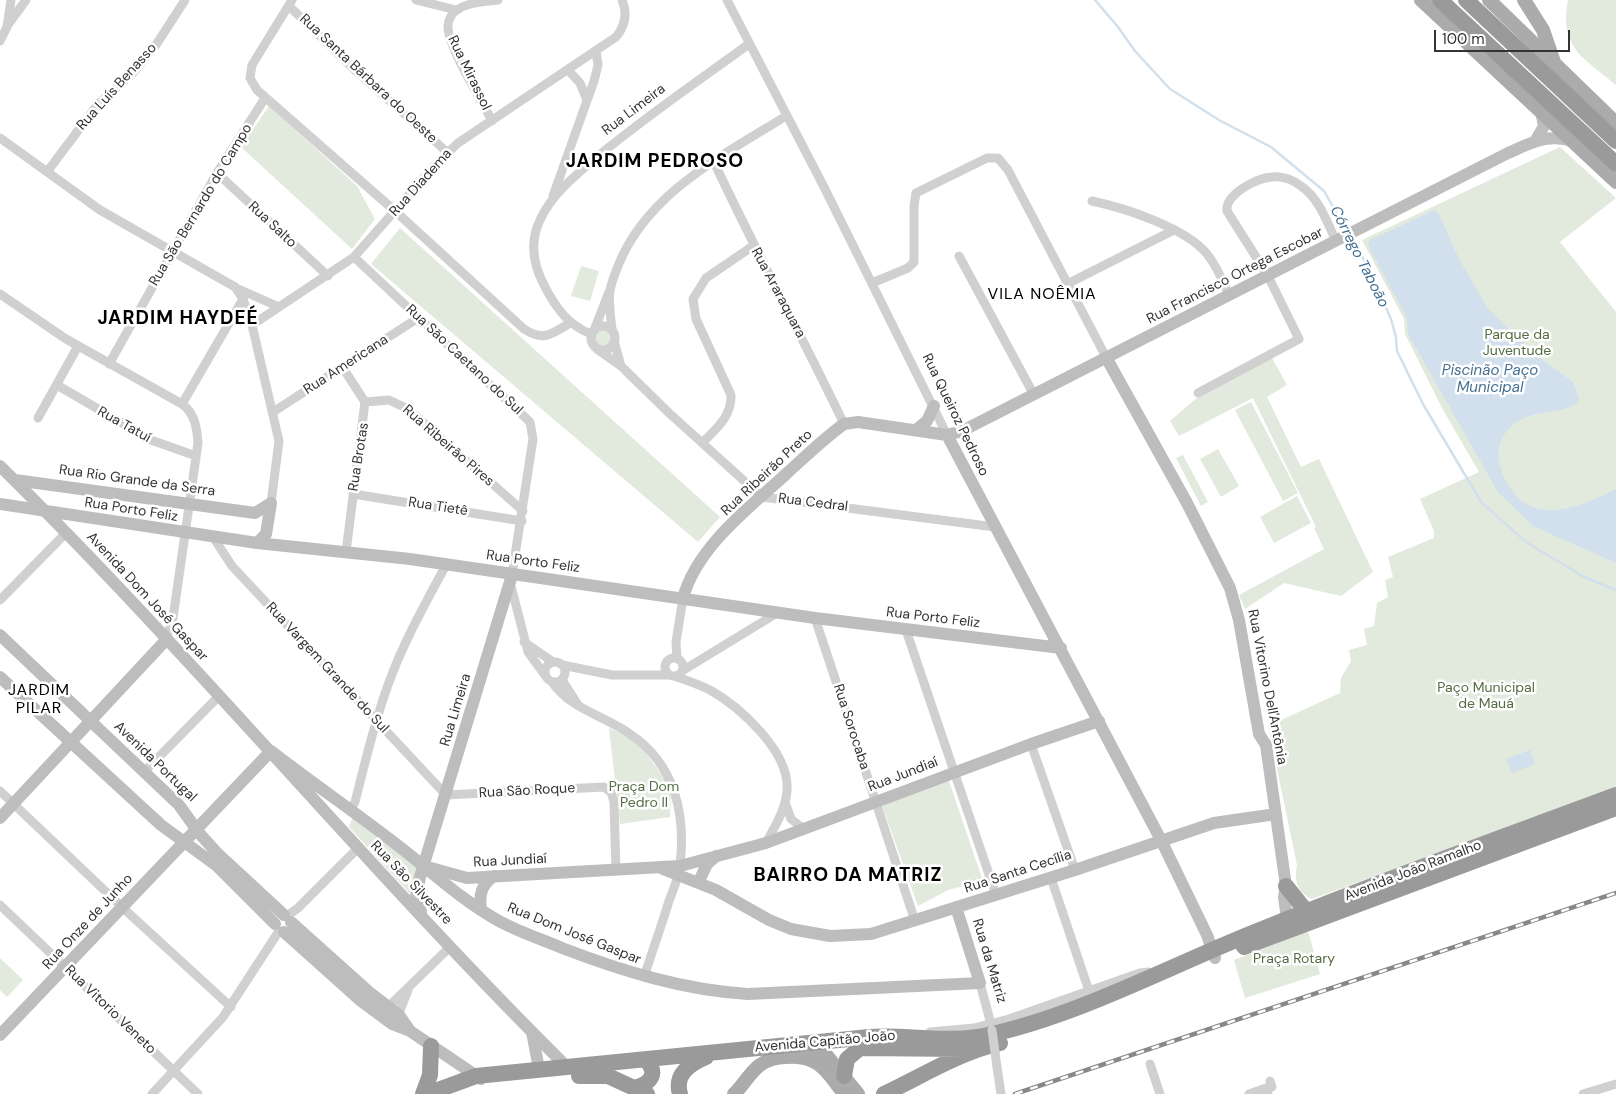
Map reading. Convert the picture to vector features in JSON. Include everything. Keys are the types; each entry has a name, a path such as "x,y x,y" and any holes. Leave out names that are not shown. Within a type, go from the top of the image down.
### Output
{"highway":[{"path":"1466,0 1616,141"},
{"path":"1439,7 1616,164"},
{"name":"Avenida João Ramalho","path":"1213,954 1245,947 1288,925 1306,911 1616,795"},
{"name":"Avenida João Ramalho","path":"1213,954 1288,925 1616,808"},
{"path":"1286,886 1306,911"},
{"path":"884,1094 946,1062 982,1047 1007,1041 1104,1008 1213,954"},
{"name":"Avenida Capitão João","path":"425,1094 481,1079 539,1069 896,1035 954,1039 988,1035 1093,1002 1163,970 1213,954"},
{"path":"425,1094 430,1075 431,1046"},
{"path":"843,1083 847,1059 860,1048 936,1050 982,1047"},
{"path":"680,1094 678,1086 680,1078 688,1066 720,1051"},
{"path":"640,1091 650,1082 653,1075 651,1065 646,1060"},
{"path":"694,1094 689,1090 686,1073 695,1062"},
{"name":"Avenida Capitão João","path":"449,1094 481,1079 602,1075 640,1091"}],"main road":[{"path":"1421,0 1439,7 1541,112 1616,182"},
{"path":"1488,0 1616,123"},
{"path":"1524,0 1543,30 1554,63"},
{"path":"807,1043 823,1052 843,1083"},
{"path":"734,1094 758,1066 774,1058 806,1056 858,1094"}],"street":[{"path":"0,42 6,27 11,0"},
{"path":"6,27 26,0"},
{"path":"416,0 456,10 470,4 498,0"},
{"path":"552,200 598,66 596,51 621,30 626,15 622,0"},
{"name":"Rua Queiroz Pedroso","path":"727,0 947,435 1062,648 1161,840 1207,935 1213,954"},
{"path":"1439,7 1451,0"},
{"name":"Rua Luís Benasso","path":"46,172 98,104 143,60 180,3"},
{"path":"291,3 249,72 252,83 265,98 532,334 546,336 570,323"},
{"name":"Rua Santa Bárbara do Oeste","path":"291,3 356,71 447,152"},
{"name":"Rua Mirassol","path":"456,10 447,25 448,36 492,121"},
{"name":"Rua Limeira","path":"593,331 570,323 555,306 544,285 534,258 533,242 540,219 552,200 578,173 610,146 749,44"},
{"name":"Rua Diadema","path":"252,325 277,306 328,276 354,257 447,152 596,51"},
{"path":"568,70 580,83 587,100"},
{"name":"Rua São Bernardo do Campo","path":"109,364 217,173 265,98"},
{"path":"1536,140 1544,126 1541,112"},
{"path":"614,341 608,349 597,348 591,342 593,331 628,244 641,223 664,198 714,162 786,116"},
{"name":"Rua Francisco Ortega Escobar","path":"947,435 972,427 1536,140 1554,137 1573,141"},
{"path":"0,138 100,210 235,287 277,306"},
{"path":"872,284 908,268 914,262 914,206 916,194 992,157 1003,160 1106,359"},
{"name":"Rua Araraquara","path":"714,162 753,246 808,348 844,424"},
{"name":"Rua Salto","path":"217,173 328,276"},
{"path":"1198,393 1299,339 1268,276 1227,211 1226,205 1235,194 1258,181 1270,177 1291,180 1303,187 1314,197 1340,239"},
{"path":"1092,202 1141,215 1200,247 1207,254 1229,296"},
{"path":"1067,284 1172,231"},
{"path":"702,443 720,424 732,405 731,395 696,319 693,299 706,278 753,246"},
{"path":"959,256 1034,395"},
{"name":"Rua São Caetano do Sul","path":"354,257 530,422 533,439 523,516"},
{"path":"235,287 243,299 252,325 273,412 279,450 267,531 257,544"},
{"path":"610,292 612,329 621,366"},
{"path":"0,294 78,346 182,404 191,413 195,422 198,443 173,618 166,640 0,818"},
{"path":"182,404 243,299"},
{"name":"Rua Americana","path":"273,412 418,318"},
{"path":"593,331 605,326 612,329"},
{"path":"38,418 78,346"},
{"name":"Rua Cedral","path":"597,348 621,366 702,443 762,496 995,527"},
{"name":"Rua Vitorino Dell'Antônia","path":"1106,359 1187,503 1230,588 1239,620 1259,734 1266,746 1286,886 1284,897 1288,925"},
{"path":"343,368 365,402"},
{"name":"Rua Tatuí","path":"57,385 151,440 196,456"},
{"name":"Rua Ribeirão Pires","path":"365,402 390,400 408,409 523,516"},
{"name":"Rua Brotas","path":"346,552 365,402"},
{"path":"916,430 927,421 934,406"},
{"path":"844,424 858,422 947,435"},
{"name":"Rua Ribeirão Preto","path":"673,661 683,598 690,576 704,556 762,496 844,424"},
{"name":"Avenida Dom José Gaspar","path":"0,466 46,511 271,751"},
{"name":"Rua Rio Grande da Serra","path":"15,480 255,513"},
{"name":"Rua Tietê","path":"353,494 523,516"},
{"name":"Rua Porto Feliz","path":"0,504 257,544 346,552 446,565 512,578 683,598 906,630 1062,648"},
{"path":"272,504 255,513 280,546"},
{"name":"Rua Limeira","path":"410,897 424,865 512,578 523,516"},
{"path":"0,600 66,533"},
{"name":"Rua Vargem Grande do Sul","path":"213,538 232,566 446,795"},
{"path":"339,829 355,802 376,720 400,656 446,565"},
{"path":"512,578 524,642 530,658 563,696 578,706 632,734 648,748 665,768 672,781 677,799 680,829 679,870 644,977"},
{"path":"545,675 547,665 557,663 581,670 612,675 646,676 675,674 777,613"},
{"name":"Rua Sorocaba","path":"815,618 915,920"},
{"path":"906,630 956,772 996,895"},
{"name":"Avenida Portugal","path":"0,635 185,811 196,828 218,854 361,1002 384,1011 431,1046 481,1079"},
{"path":"524,642 565,670 563,678 578,706"},
{"path":"646,676 673,661 703,659"},
{"path":"673,661 666,670 710,690 733,706 753,724 774,751 782,766 788,789 785,802 766,843"},
{"path":"673,661 683,665 675,674"},
{"path":"552,682 581,670"},
{"name":"Avenida Portugal","path":"0,677 161,825 184,840 284,923"},
{"path":"144,772 219,696"},
{"name":"Rua Jundiaí","path":"424,865 458,878 616,871 661,867 679,870 718,854 766,843 1031,744 1099,722"},
{"path":"1031,744 1075,870"},
{"name":"Rua Dom José Gaspar","path":"271,751 351,809 424,865 447,886 481,910 521,931 644,977 729,993 748,994 980,982"},
{"name":"Rua Onze de Junho","path":"0,1035 66,968 184,840 271,751"},
{"name":"Rua São Silvestre","path":"271,751 357,849 410,897 422,915 567,1067"},
{"name":"Rua São Roque","path":"446,795 604,787 613,794 616,871"},
{"path":"0,791 122,908 230,1007"},
{"path":"785,802 791,819 804,829"},
{"name":"Rua Santa Cecília","path":"679,870 769,920 791,929 830,936 871,934 1051,878 1214,823 1276,814"},
{"path":"152,1094 174,1072 230,1007 284,923 357,849"},
{"path":"701,877 707,864 718,854"},
{"name":"Rua Santa Cecília","path":"679,870 701,877 716,890"},
{"path":"481,910 481,892 494,876"},
{"path":"1051,878 1089,991"},
{"name":"Rua Vitorio Veneto","path":"0,906 198,1094"},
{"name":"Rua da Matriz","path":"956,907 986,1002 992,1027 1001,1094"},
{"path":"384,1011 408,990 451,946"},
{"path":"896,1035 992,1027 1140,973 1163,970"},
{"path":"396,1019 408,990"},
{"path":"532,1032 539,1069"},
{"path":"1150,1064 1160,1094"},
{"path":"1584,1094 1616,1084"},
{"path":"1249,1094 1268,1088"}],"green space":[{"path":"1568,0 1616,0 1616,85 1576,50 1567,30"},
{"path":"269,106 357,186 375,219 352,249 241,147"},
{"path":"1560,147 1616,198 1560,242 1616,312 1616,788 1312,899 1303,893 1296,881 1297,865 1268,726 1340,693 1341,678 1351,661 1349,650 1367,645 1364,629 1374,626 1377,603 1388,597 1385,580 1393,577 1388,557 1434,538 1434,531 1420,499 1479,472 1442,408 1405,334 1404,319 1362,240"},
{"path":"400,228 720,517 698,542 371,264"},
{"path":"581,266 599,271 590,301 571,296"},
{"path":"603,327 611,330 614,338 611,346 603,349 595,346 592,338 595,330"},
{"path":"1272,358 1287,385 1267,397 1301,467 1319,459 1373,572 1341,596 1284,583 1245,609 1239,595 1324,549 1314,528 1316,527 1253,398 1179,436 1170,421 1199,396"},
{"path":"1251,402 1298,493 1283,501 1235,410"},
{"path":"1218,449 1239,486 1221,497 1200,459"},
{"path":"1183,455 1208,502 1201,506 1176,458"},
{"path":"1297,496 1311,523 1274,543 1260,517"},
{"name":"Praça Dom Pedro II","path":"609,728 637,741 671,787 670,817 620,824"},
{"path":"948,778 983,881 948,890 918,906 881,803"},
{"path":"353,817 420,868 413,897 349,827"},
{"name":"Praça Rotary","path":"1308,931 1320,974 1245,998 1234,960"},
{"path":"0,958 23,980 7,997 0,990"}],"water":[{"name":"Piscinão Paço Municipal","path":"1434,210 1439,214 1459,259 1488,309 1536,355 1573,382 1579,399 1574,405 1566,409 1534,415 1513,425 1504,435 1500,444 1499,460 1503,475 1513,492 1525,503 1539,509 1569,508 1616,489 1616,563 1533,526 1498,492 1408,334 1407,318 1368,245 1370,240"},
{"path":"1530,750 1535,764 1512,773 1506,759"}],"waterway":[{"name":"Córrego Taboão","path":"1095,0 1135,51 1170,89 1219,120 1271,147 1324,191 1347,231"},
{"name":"Córrego Taboão","path":"1351,238 1366,263 1391,319 1396,337 1397,351 1423,404 1481,502 1526,542 1584,577 1616,590"}],"railway":[{"path":"1015,1094 1616,893"}],"district":[{"name":"JARDIM PEDROSO","path":"655,162"},
{"name":"VILA NOÊMIA","path":"1042,295"},
{"name":"JARDIM HAYDEÉ","path":"178,319"},
{"name":"JARDIM PILAR","path":"39,700"},
{"name":"BAIRRO DA MATRIZ","path":"848,876"}],"park label":[{"name":"Parque da Juventude","path":"1517,344"},
{"name":"Paço Municipal de Mauá","path":"1486,696"}]}
